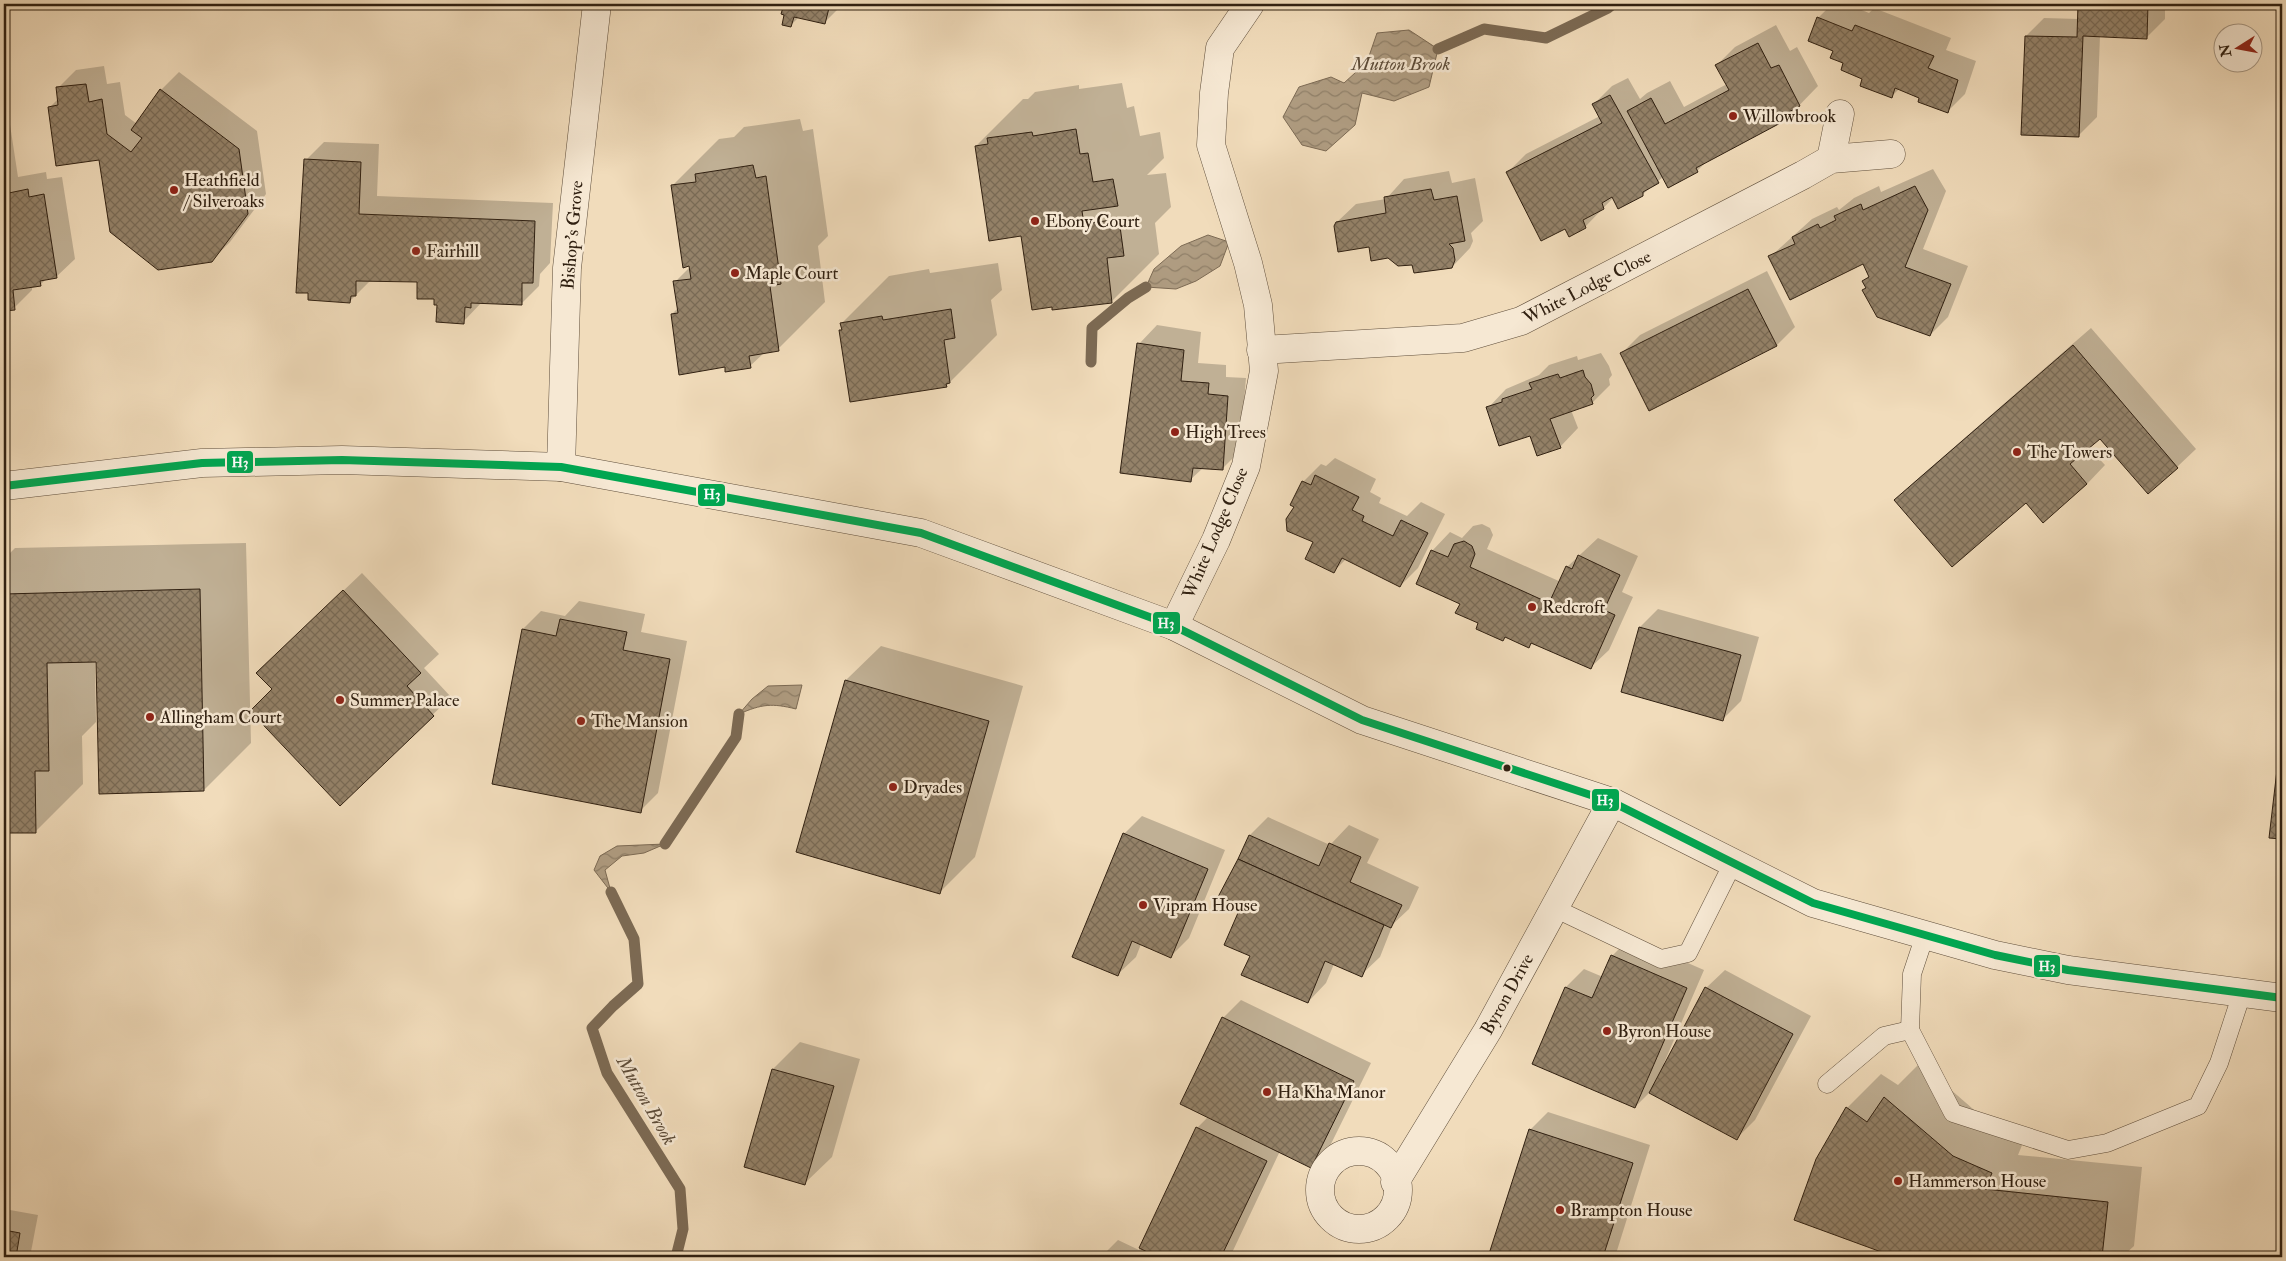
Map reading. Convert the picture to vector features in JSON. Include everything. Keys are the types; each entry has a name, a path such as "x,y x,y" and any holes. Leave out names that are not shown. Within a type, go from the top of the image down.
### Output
{"street":[{"name":"Bishop's Grove","path":"561,467 568,268 597,4"},
{"name":"White Lodge Close","path":"1174,626 1216,540 1246,466 1264,371 1258,305 1248,263 1211,145 1214,92 1220,48 1250,4"},
{"path":"1831,159 1840,114"},
{"name":"White Lodge Close","path":"1261,350 1463,338 1521,321 1831,159 1891,154"},
{"path":"4,486 202,463 342,460 561,467 921,534 1174,626 1362,720 1612,802 1813,903 1995,955 2068,970 2282,998"},
{"name":"Byron Drive","path":"1395,1182 1488,1030 1612,802"}],"lane":[{"path":"1554,908 1661,959 1688,953 1733,863"},
{"path":"1925,935 1912,974 1910,1030 1953,1113 2068,1150 2107,1143 2198,1106 2220,1063 2242,993"},
{"path":"1827,1084 1884,1036 1910,1030"}],"water":[{"name":"Mutton Brook","path":"1409,30 1438,49 1429,87 1394,101 1362,93 1355,125 1326,151 1302,145 1283,117 1299,87 1331,77 1344,83 1367,62 1377,33"},
{"path":"1208,235 1229,242 1220,266 1196,281 1176,289 1146,287 1154,269 1181,246"},
{"path":"802,685 796,709 767,706 754,708 739,714 752,699 768,686"},
{"path":"665,844 644,853 622,856 605,870 611,892 594,870 600,856 617,846"}],"building":[{"path":"784,4 830,4 825,24 794,17 791,27 782,25 784,15 781,14"},
{"path":"2078,4 2148,4 2147,39 2083,36 2079,137 2021,135 2025,36 2077,37"},
{"path":"1817,17 1852,31 1855,25 1934,56 1928,68 1958,80 1948,113 1918,102 1919,98 1895,88 1892,98 1860,86 1862,79 1841,70 1843,63 1830,58 1833,51 1808,41"},
{"name":"Willowbrook","path":"1758,43 1771,68 1779,65 1800,106 1785,114 1788,119 1696,168 1698,172 1668,188 1627,111 1651,98 1665,124 1729,90 1715,65"},
{"name":"Heathfield / Silveroaks","path":"86,84 89,102 102,99 107,134 131,152 142,138 131,130 160,89 239,149 248,214 212,262 158,270 110,232 99,160 56,166 48,107 58,105 56,87"},
{"path":"1610,95 1659,183 1643,192 1643,196 1618,209 1612,197 1602,203 1604,209 1583,220 1586,228 1569,237 1565,229 1541,241 1506,172 1602,123 1592,104"},
{"name":"Ebony Court","path":"1076,129 1080,154 1088,153 1093,182 1113,179 1118,206 1082,211 1084,224 1119,219 1124,256 1107,258 1112,303 1052,310 1052,307 1032,310 1021,236 989,241 975,146 988,144 987,138 1032,132 1033,136"},
{"name":"Fairhill","path":"304,159 361,162 359,214 535,221 533,283 522,283 522,305 471,303 471,308 465,307 464,324 436,322 437,305 434,305 434,299 417,299 417,282 356,281 356,296 351,296 350,303 308,300 308,293 296,293"},
{"name":"Maple Court","path":"753,165 756,178 766,176 781,284 770,286 779,351 749,356 751,368 725,372 725,367 679,375 671,314 678,313 673,281 691,279 689,266 683,268 671,185 696,182 695,174"},
{"path":"1915,186 1928,210 1905,267 1951,284 1930,336 1877,317 1862,290 1866,288 1862,281 1869,277 1863,264 1790,300 1768,256 1795,244 1792,237 1818,224 1820,228 1836,220 1834,216 1861,204 1863,210"},
{"path":"28,189 29,197 44,194 57,278 40,281 41,286 13,290 15,310 4,311 4,194"},
{"path":"1431,189 1434,200 1457,196 1465,241 1449,244 1453,248 1455,260 1452,268 1414,273 1412,265 1398,266 1388,258 1371,261 1369,247 1338,252 1334,226 1336,222 1386,213 1384,197"},
{"path":"1748,289 1777,346 1649,411 1620,353"},
{"path":"951,309 955,338 944,340 950,383 946,384 947,387 850,402 839,330 842,330 840,323 882,316 883,320"},
{"name":"High Trees","path":"1137,343 1184,350 1181,381 1209,383 1208,394 1228,396 1223,470 1193,468 1191,482 1120,473"},
{"name":"The Towers","path":"2073,345 2178,468 2148,494 2100,439 2070,464 2087,484 2043,523 2026,503 1952,567 1894,500"},
{"path":"1583,370 1585,377 1591,384 1594,395 1591,398 1593,404 1550,419 1561,448 1537,456 1530,436 1499,446 1486,407 1502,402 1502,399 1532,389 1529,383 1558,374 1560,378"},
{"path":"1315,475 1359,497 1352,510 1364,516 1362,521 1393,536 1401,520 1428,533 1400,587 1342,558 1334,573 1305,559 1313,542 1287,531 1286,519 1294,507 1290,505 1302,481 1311,485"},
{"name":"Redcroft","path":"1464,541 1472,546 1475,554 1470,567 1549,603 1566,566 1572,569 1578,555 1620,575 1604,610 1615,615 1591,669 1531,643 1529,648 1505,637 1503,641 1476,629 1478,623 1455,613 1460,604 1416,584 1431,550 1448,557 1454,544"},
{"name":"Allingham Court","path":"200,589 204,791 99,794 96,662 47,663 49,771 35,771 36,833 4,833 4,594"},
{"name":"Summer Palace","path":"343,590 421,673 407,686 434,716 340,806 250,711 272,689 256,673"},
{"name":"The Mansion","path":"560,619 627,632 623,650 670,659 641,813 492,784 522,629 556,636"},
{"path":"1639,627 1741,655 1723,721 1621,692"},
{"name":"Dryades","path":"845,680 989,721 940,894 796,852"},
{"path":"2282,727 2282,839 2269,838"},
{"name":"Vipram House","path":"1123,833 1208,869 1171,958 1132,941 1118,976 1072,957"},
{"path":"1249,835 1319,866 1329,843 1361,857 1350,882 1402,905 1391,928 1238,859"},
{"path":"1238,859 1384,925 1362,977 1325,961 1308,1003 1241,975 1250,956 1224,945 1241,906 1218,897"},
{"name":"Byron House","path":"1611,955 1687,988 1635,1108 1532,1064 1565,987 1592,998"},
{"path":"1705,987 1793,1034 1737,1140 1649,1093"},
{"name":"Ha Kha Manor","path":"1222,1017 1354,1081 1311,1168 1180,1104"},
{"path":"772,1069 834,1086 805,1185 744,1167"},
{"name":"Hammerson House","path":"1884,1097 1953,1156 1992,1173 1985,1189 2108,1202 2102,1257 1895,1257 1794,1220 1816,1159 1846,1107 1867,1122"},
{"path":"1196,1127 1267,1161 1221,1257 1158,1257 1139,1248"},
{"name":"Brampton House","path":"1529,1129 1633,1163 1603,1257 1488,1257"},
{"path":"4,1230 20,1233 16,1257 4,1257"}],"waterway":[{"name":"Mutton Brook","path":"1438,49 1484,29 1546,38 1613,4"},
{"name":"Mutton Brook","path":"1091,362 1092,328 1128,298 1146,287"},
{"name":"Mutton Brook","path":"665,844 736,737 739,714"},
{"name":"Mutton Brook","path":"611,892 634,939 638,984 592,1028 607,1073 680,1189 683,1229 676,1257"}],"transit line":[{"name":"H3","path":"4,486 202,463 342,460 561,467 921,533 1174,626 1362,720 1612,802 1813,903 1995,955 2068,970 2282,998"}],"place":[{"name":"Willowbrook","path":"1733,116"},
{"name":"Heathfield / Silveroaks","path":"174,190"},
{"name":"Ebony Court","path":"1035,221"},
{"name":"Fairhill","path":"416,251"},
{"name":"Maple Court","path":"735,273"},
{"name":"High Trees","path":"1175,432"},
{"name":"The Towers","path":"2017,452"},
{"name":"Redcroft","path":"1532,607"},
{"name":"Summer Palace","path":"340,700"},
{"name":"Allingham Court","path":"150,717"},
{"name":"The Mansion","path":"581,721"},
{"name":"Dryades","path":"893,787"},
{"name":"Vipram House","path":"1143,905"},
{"name":"Byron House","path":"1607,1031"},
{"name":"Ha Kha Manor","path":"1267,1092"},
{"name":"Hammerson House","path":"1898,1181"},
{"name":"Brampton House","path":"1560,1210"}]}
